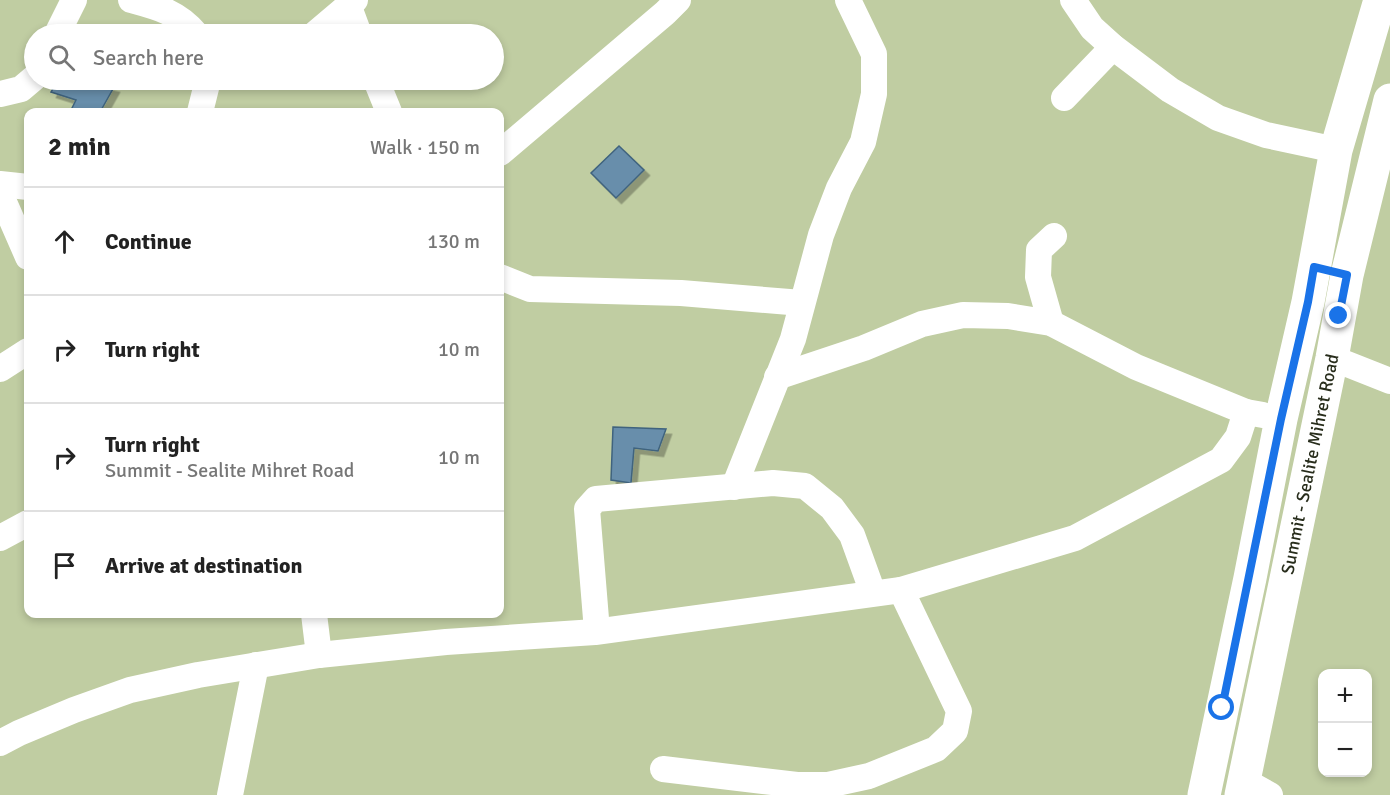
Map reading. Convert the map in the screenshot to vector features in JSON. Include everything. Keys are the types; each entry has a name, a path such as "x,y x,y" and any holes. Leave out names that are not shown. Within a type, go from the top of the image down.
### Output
{"main road":[{"path":"1204,795 1281,419 1308,302 1336,150 1380,0"},
{"name":"Summit - Sealite Mihret Road","path":"1251,790 1347,275 1390,100"},
{"path":"1314,267 1347,275"}],"street":[{"path":"62,24 74,0"},
{"path":"131,0 167,10 184,24"},
{"path":"504,150 678,0"},
{"path":"734,487 793,339 821,235 839,188 863,142 874,94 874,54 848,0"},
{"path":"1073,0 1092,28 1113,47 1170,90 1218,118 1266,135 1336,150"},
{"path":"327,24 352,3 357,24"},
{"path":"1064,98 1113,47"},
{"path":"0,94 24,86"},
{"path":"201,108 206,90"},
{"path":"380,90 387,108"},
{"path":"0,184 24,187"},
{"path":"0,193 24,248"},
{"path":"1051,323 1038,277 1039,250 1054,236"},
{"path":"504,279 530,289 681,293 802,303"},
{"path":"777,377 864,348 922,324 963,315 1008,316 1051,323 1136,367 1245,412 1281,419"},
{"path":"0,369 24,354"},
{"path":"1332,358 1390,381"},
{"path":"0,743 74,710 130,690 198,675 319,654 446,642 597,632 901,590 1075,538 1221,460 1238,436 1245,412"},
{"path":"597,632 587,528 587,509 596,499 773,483 806,486 832,508 852,535 873,593"},
{"path":"0,538 24,525"},
{"path":"663,769 797,785 828,785 869,776 936,749 955,731 959,711 901,590"},
{"path":"314,618 319,654"},
{"path":"230,795 256,665"}],"building":[{"path":"52,90 112,90 102,108 72,108 76,100 51,92"},
{"path":"619,146 644,170 616,198 591,173"},
{"path":"613,427 666,429 658,451 634,448 631,483 611,480"}],"route":[{"path":"1222,708 1314,267 1347,275 1339,316"}]}
